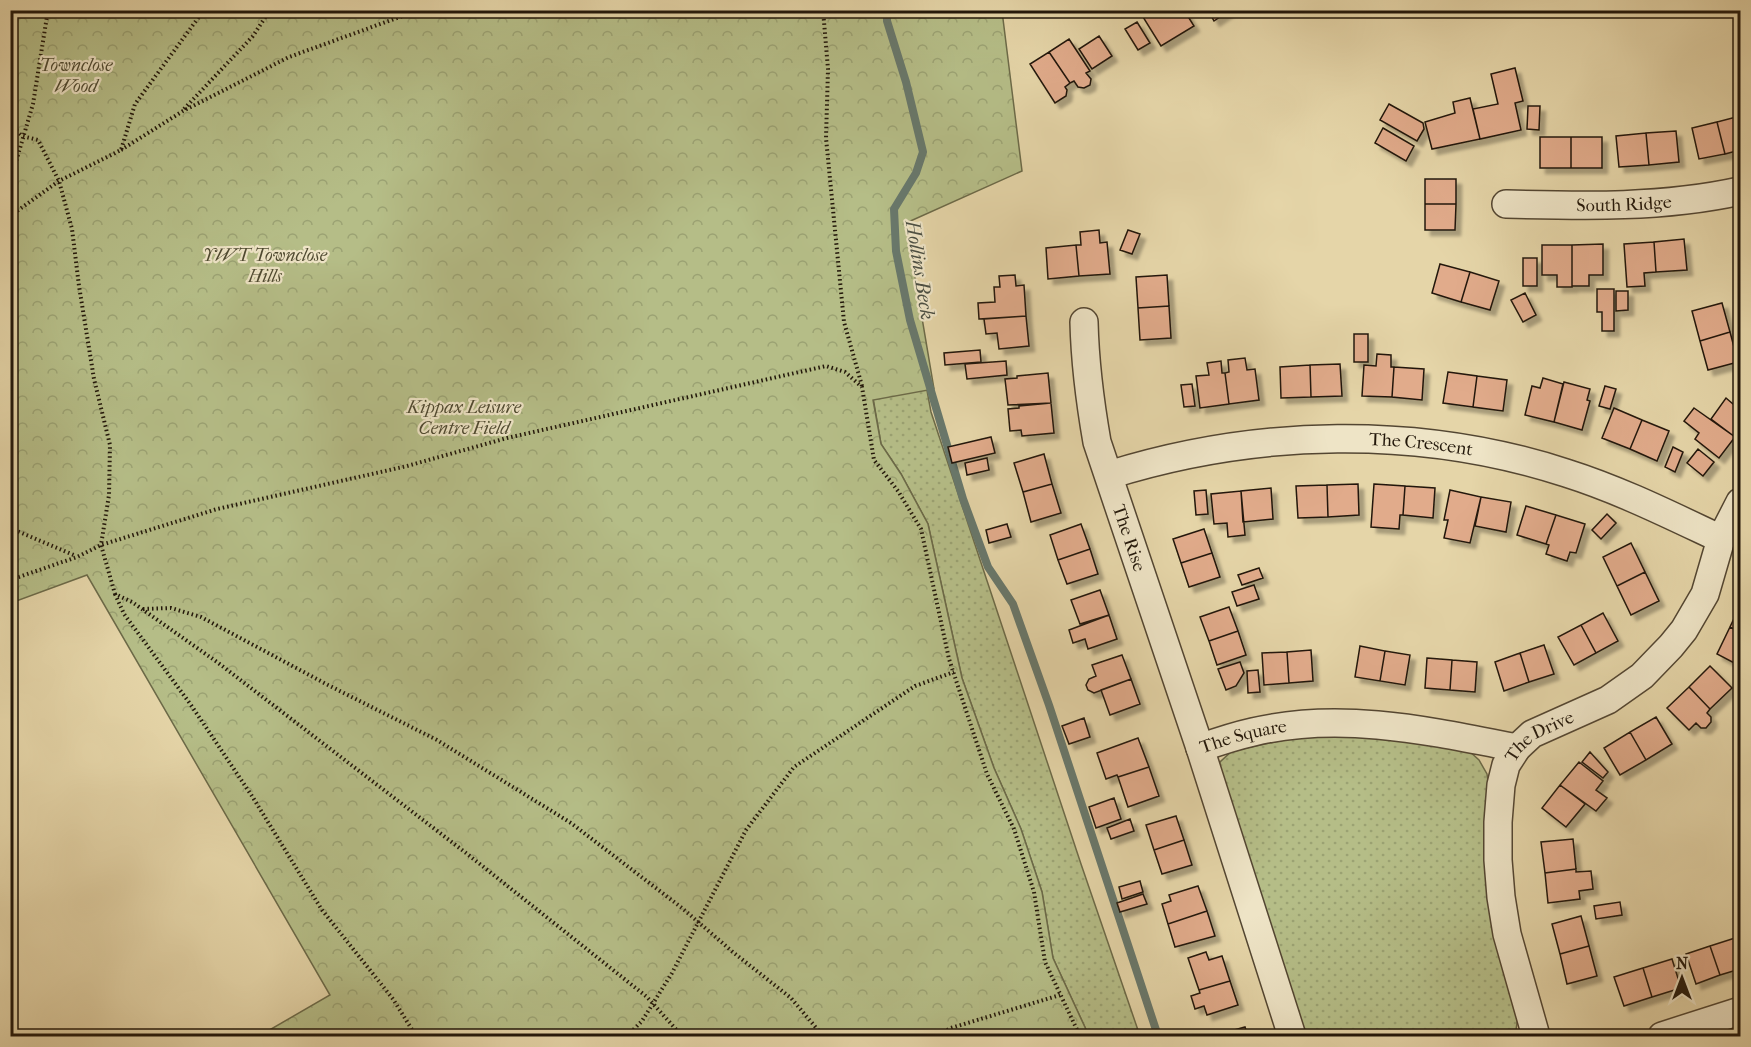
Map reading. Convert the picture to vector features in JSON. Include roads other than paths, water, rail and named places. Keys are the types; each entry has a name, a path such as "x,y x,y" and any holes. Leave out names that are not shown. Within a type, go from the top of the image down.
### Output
{"street":[{"name":"South Ridge","path":"1506,204 1594,207 1738,199"},
{"name":"The Rise","path":"1084,322 1085,363 1097,442 1200,748"},
{"name":"The Crescent","path":"1109,476 1150,463 1268,442 1328,439 1418,443 1507,457 1565,472 1621,492 1721,539"},
{"name":"The Drive","path":"1536,1036 1507,934 1501,897 1498,822 1501,785 1506,765 1517,748 1532,734 1608,700 1657,662 1684,630 1705,594 1721,539 1740,502"},
{"name":"The Square","path":"1292,1036 1200,748 1253,731 1330,723 1408,727 1517,748"},
{"path":"1662,1036 1740,1011"}],"waterway":[{"name":"Hollins Beck","path":"887,10 887,21 906,82 923,152 916,173 894,209 896,251 910,320 963,499 988,567 1013,604 1049,705 1158,1036"}],"park label":[{"name":"Townclose Wood","path":"76,76"},
{"name":"YWT Townclose Hills","path":"265,265"},
{"name":"Kippax Leisure Centre Field","path":"464,417"}]}
